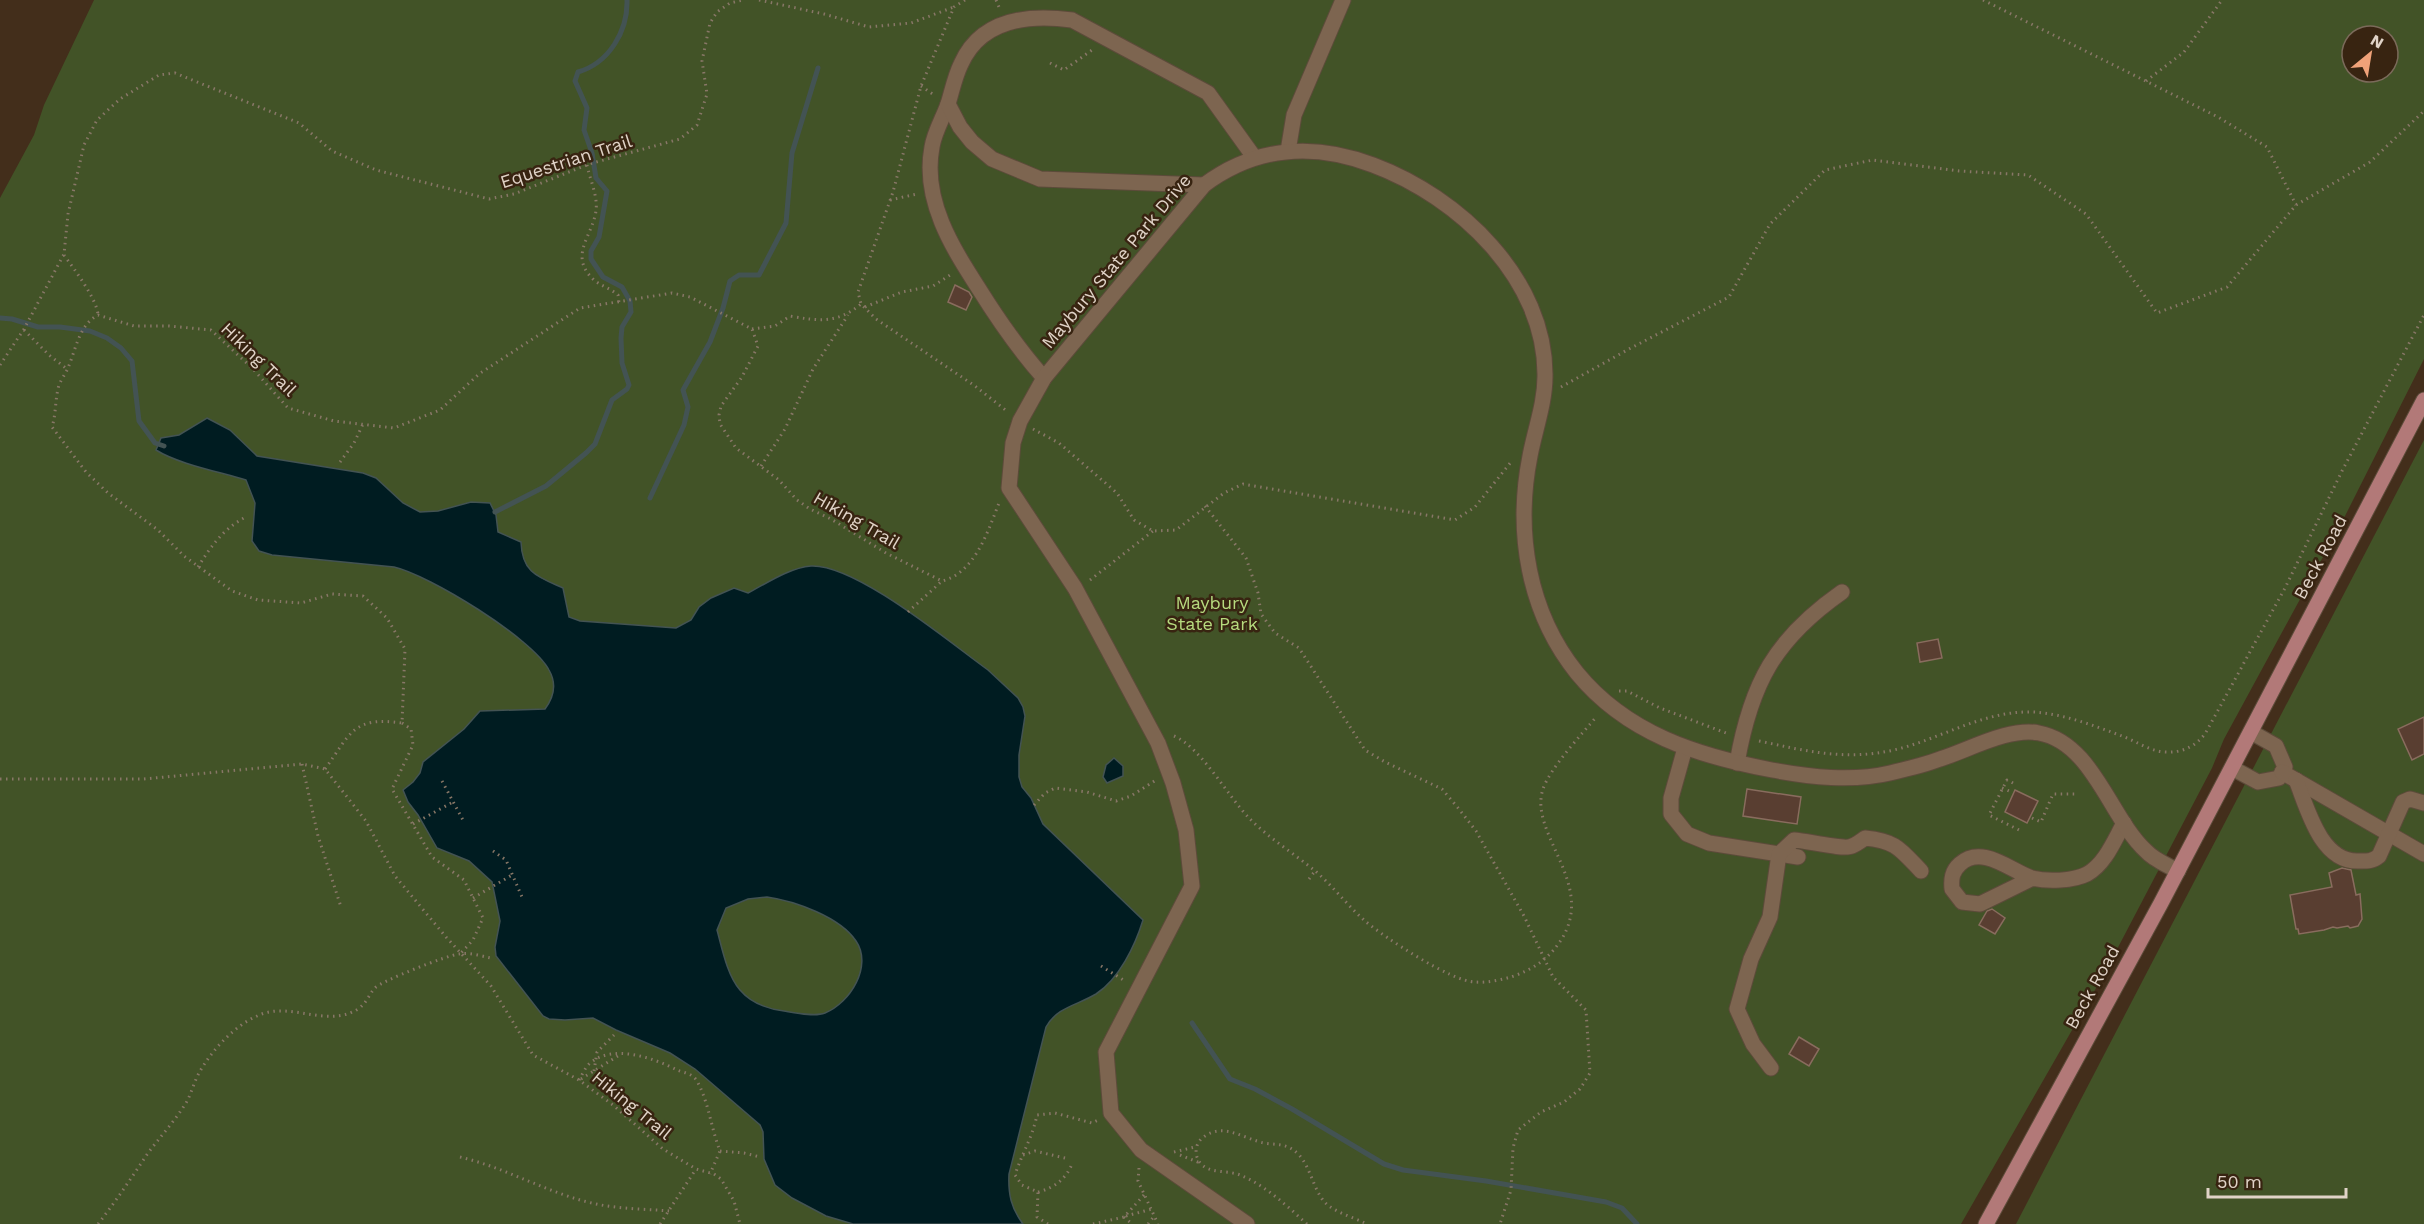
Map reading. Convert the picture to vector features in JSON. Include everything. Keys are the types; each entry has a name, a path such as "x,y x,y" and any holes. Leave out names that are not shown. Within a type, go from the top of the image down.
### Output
{"main road":[{"name":"Beck Road","path":"1986,1224 2178,871 2424,400"}],"street":[{"path":"1288,151 1294,115 1338,3"},
{"path":"1040,384 965,266 942,224 933,193 932,147 960,65 971,45 991,29 1015,19 1047,17 1072,20 1208,93 1254,157"},
{"path":"948,104 960,128 992,159 1040,179 1204,184"},
{"name":"Maybury State Park Drive","path":"1010,488 1013,443 1020,421 1040,384 1204,184 1221,172 1254,157 1288,151 1331,154 1361,161 1398,176 1440,201 1485,240 1512,273 1527,297 1542,343 1545,379 1542,409 1530,453 1524,492 1523,524 1528,565 1540,608 1556,641 1578,674 1607,704 1640,727 1685,748 1737,763 1820,777 1885,774 1940,759 2012,734 2035,732 2052,737 2077,754 2146,852 2178,871"},
{"path":"1010,488 1075,588 1156,739 1173,783 1186,830 1191,886 1106,1052 1111,1113 1141,1150 1247,1224"},
{"path":"1737,763 1741,738 1756,689 1773,658 1796,629 1842,592"},
{"path":"2251,732 2276,746 2319,834 2325,844 2339,856 2352,861 2373,860 2382,851 2403,802 2410,799 2424,803"},
{"path":"1685,748 1671,798 1671,814 1687,834 1709,843 1798,857"},
{"path":"2232,768 2258,782 2289,776 2424,854"},
{"path":"2033,878 1980,904 1962,902 1952,889 1953,874 1957,868 1969,859 1979,857 1992,859 2033,878 2066,879 2088,873 2099,865 2124,823"},
{"path":"1771,1068 1753,1044 1737,1009 1751,959 1770,917 1779,854 1794,840 1851,848 1865,838 1886,840 1902,851 1921,871"}],"path":[{"name":"Equestrian Trail","path":"0,365 24,328 64,254 68,214 84,145 97,120 120,99 159,75 175,73 299,123 332,152 376,170 489,199 514,194 587,165 680,138 697,125 707,94 702,61 710,23 723,7 743,0"},
{"path":"759,0 824,14 869,27 911,23 954,7"},
{"path":"1983,0 2218,117 2267,147 2296,205"},
{"path":"2146,81 2184,52 2222,0"},
{"path":"1050,63 1064,70 1105,38"},
{"path":"587,165 597,209 582,247 581,257 586,270 594,279 618,295 619,303"},
{"path":"890,200 911,194 933,193"},
{"path":"64,254 99,311 80,334 68,369 58,388 57,408 52,428 65,447 108,493 158,530 184,556 232,591 258,600 301,603 333,594 363,596 387,618 405,649 402,723"},
{"path":"761,466 785,429 813,369 848,315 855,309 902,292 933,286 965,266"},
{"name":"Hiking Trail","path":"98,315 134,326 169,326 211,330 234,350 288,408 334,421 394,428 440,410 479,374 580,308 672,293 690,297 752,329 758,346 721,406 719,415 720,424 736,448 779,480 797,500 810,509 831,519 886,553 942,581"},
{"path":"855,309 864,307"},
{"path":"752,329 775,326 790,316 820,321 848,315"},
{"path":"1156,739 1171,734 1188,746 1250,819 1315,871 1365,921 1385,936 1456,977 1474,982 1501,980 1523,973 1545,959 1562,938 1571,916 1570,895 1564,866 1544,821 1541,800 1543,789 1557,768 1619,691 1627,691 1706,727 1741,738 1822,755 1894,750 2002,715 2035,712 2054,714 2087,724 2156,751 2179,751 2193,745 2205,735 2261,633 2424,315"},
{"path":"24,328 49,355 68,369"},
{"path":"340,462 354,443 363,424"},
{"path":"908,612 942,581 951,578 966,567 984,541 1000,500 1010,488"},
{"path":"1205,506 1246,558 1258,593 1260,614 1275,633 1299,648 1365,750 1442,789 1470,824 1524,916 1553,977 1586,1010 1590,1073 1580,1089 1564,1102 1540,1112 1518,1130 1513,1148 1511,1190 1500,1224"},
{"path":"198,567 222,533 246,517"},
{"path":"1075,588 1095,577 1124,551 1154,531"},
{"path":"0,779 144,779 302,764 325,769 358,727 380,720 402,723 411,729 414,736 413,745 392,789 432,857 464,880 483,918 473,940 461,953 394,976 375,987 369,999 352,1011 327,1017 319,1014 306,1016 292,1011 272,1011 259,1014 242,1023 219,1046 200,1072 186,1104 98,1224"},
{"path":"302,764 318,836 341,907"},
{"name":"Hiking Trail","path":"325,769 366,821 395,876 491,986 533,1055 579,1080 613,1105 663,1149 696,1170 714,1174 722,1179 734,1201 740,1224"},
{"path":"1034,805 1045,793 1055,789 1087,792 1116,801 1131,796 1168,774"},
{"path":"2013,783 2007,780 1989,815 2021,831"},
{"path":"442,782 464,822"},
{"path":"2002,788 2009,791"},
{"path":"2032,818 2041,822 2053,794 2078,794"},
{"path":"413,824 453,802"},
{"path":"493,851 506,860 522,897"},
{"path":"1309,879 1315,871"},
{"path":"473,898 512,875"},
{"path":"461,953 491,958"},
{"path":"1101,966 1125,981"},
{"path":"594,1071 597,1052 614,1035"},
{"path":"579,1080 588,1065 611,1054 641,1056 665,1062 692,1075 709,1107 710,1125 720,1151 710,1174"},
{"path":"579,1080 621,1054"},
{"path":"1072,1164 1068,1173 1058,1183 1038,1192 1022,1185 1015,1175 1021,1156 1033,1137 1037,1115 1055,1113 1092,1123 1111,1113"},
{"path":"1174,1152 1196,1147 1205,1136 1218,1131 1238,1132 1258,1142 1284,1144 1299,1155 1328,1205 1366,1224"},
{"path":"1196,1147 1200,1163 1210,1169 1239,1174 1264,1188 1307,1224"},
{"path":"1141,1150 1137,1181 1158,1224"},
{"path":"720,1151 760,1157"},
{"path":"1021,1156 1035,1151 1069,1158"},
{"path":"460,1157 509,1172 547,1189 596,1204 670,1210"},
{"path":"660,1224 696,1170"},
{"path":"1038,1192 1037,1218 1048,1224"},
{"path":"1124,1217 1144,1195"},
{"path":"1093,1224 1152,1209"},
{"path":"1148,1224 1155,1215"},
{"path":"1124,1217 1132,1224"}],"green space":[{"name":"Maybury State Park","path":"94,0 2424,0 2424,359 2342,522 2224,739 2212,768 2103,976 1961,1224 0,1224 0,198 34,135 44,105"},
{"path":"2424,440 2424,1224 2016,1224"}],"water":[{"path":"207,418 230,430 257,456 363,473 376,478 403,503 420,512 438,511 471,502 490,503 496,515 498,532 521,542 524,561 528,567 539,577 563,588 569,617 580,621 676,628 691,620 699,607 711,598 734,588 748,593 778,576 803,567 830,569 852,577 927,624 988,670 1018,698 1025,716 1019,755 1019,777 1022,787 1031,798 1043,824 1143,920 1131,951 1112,980 1096,994 1056,1015 1046,1027 1009,1174 1011,1200 1023,1224 853,1224 826,1216 792,1198 775,1185 764,1159 763,1132 760,1125 695,1069 670,1053 593,1018 565,1020 549,1019 543,1016 496,956 495,947 500,921 492,882 469,861 437,848 403,790 420,773 423,762 464,729 480,711 545,709 551,700 553,690 553,680 549,670 539,657 502,625 454,595 410,572 394,567 272,555 259,551 252,541 255,503 246,480 187,464 156,450 161,438 179,435","holes":["767,897 803,906 828,918 849,932 861,951 862,961 856,983 843,1001 825,1013 800,1014 760,1005 740,990 728,969 717,930 726,908 748,899"]},
{"path":"1114,758 1123,766 1123,776 1107,783 1103,777 1106,765"}],"building":[{"path":"955,285 969,292 972,297 966,310 948,302"},
{"path":"1938,639 1942,658 1920,662 1917,643"},
{"path":"2424,717 2424,754 2412,760 2398,729"},
{"path":"1747,789 1801,797 1797,824 1743,816"},
{"path":"2015,790 2038,801 2027,823 2005,812"},
{"path":"2342,868 2351,870 2356,895 2360,894 2362,919 2358,926 2333,927 2299,934 2290,895 2332,887 2329,873"},
{"path":"1992,909 2005,918 1995,934 1979,925 1987,911"},
{"path":"1799,1037 1819,1049 1809,1066 1789,1054"}],"waterway":[{"path":"495,512 546,486 586,453 595,444 612,400 629,385 622,363 621,338 622,327 631,312 630,301 622,287 603,277 591,259 591,251 599,237 607,191 596,178 592,153 584,130 587,108 575,81 578,72 599,61 614,44 624,23 627,0"},
{"path":"650,498 684,425 688,407 683,390 710,342 730,281 739,275 759,275 786,223 792,153 818,68"},
{"path":"0,318 38,327 90,331 107,338 121,348 132,361 139,421 155,443 164,446"},
{"path":"1192,1023 1230,1079 1255,1089 1292,1109 1384,1164 1403,1170 1486,1181 1606,1202 1622,1208 1637,1224"}]}
